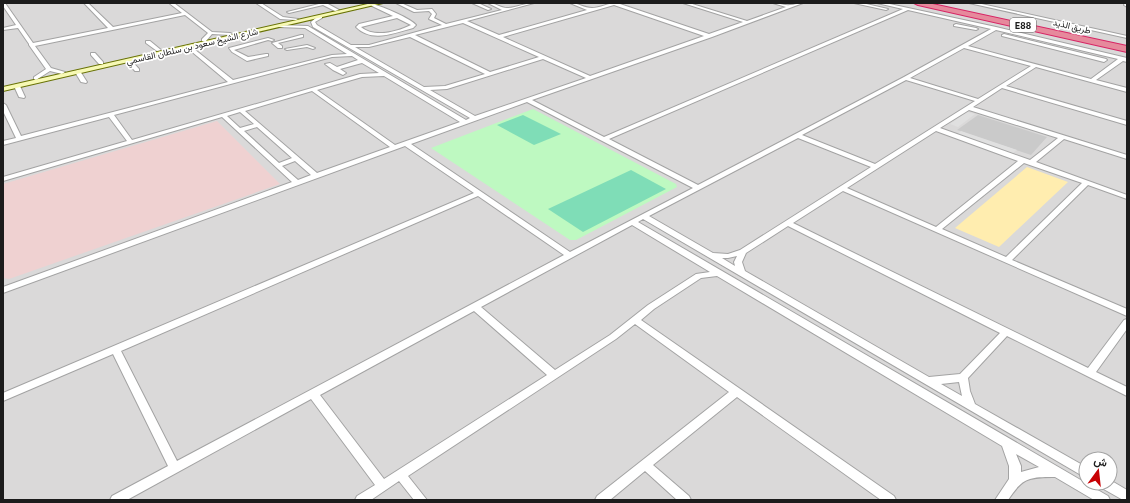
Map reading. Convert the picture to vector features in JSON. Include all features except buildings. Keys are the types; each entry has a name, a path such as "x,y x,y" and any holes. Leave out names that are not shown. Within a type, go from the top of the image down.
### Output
{"highway":[{"name":"طريق الذيد","path":"918,3 1127,50"},
{"name":"طريق الذيد","path":"936,3 1127,45"},
{"path":"948,3 984,13"}],"main road":[{"name":"شارع الشيخ سعود بن سلطان القاسمي","path":"4,88 36,78 280,22 374,4"},
{"name":"شارع الشيخ سعود بن سلطان القاسمي","path":"4,88 237,36 280,22 320,17 374,4"}],"street":[{"path":"4,3 6,10 20,26 31,45 49,69 62,72"},
{"path":"86,3 112,29"},
{"path":"171,3 211,33 230,34"},
{"path":"258,3 280,22 301,26 465,122"},
{"path":"289,12 326,3 337,10"},
{"path":"398,3 416,11 430,10 434,14 431,18 446,26"},
{"path":"444,3 449,3"},
{"path":"474,3 489,9"},
{"path":"490,3 507,10"},
{"path":"349,46 369,46 532,3"},
{"path":"572,3 592,10"},
{"path":"497,37 614,3 710,36"},
{"path":"685,3 747,22"},
{"path":"775,3 791,7"},
{"path":"3,290 465,122 801,3"},
{"path":"859,3 890,10"},
{"path":"879,3 996,28 1125,59"},
{"path":"971,3 1127,37"},
{"path":"374,4 398,16 414,25 378,35 371,35 358,28 361,25 398,16"},
{"path":"604,139 908,9"},
{"path":"31,45 185,14"},
{"path":"912,15 976,29"},
{"path":"313,24 320,17"},
{"path":"942,22 948,18"},
{"path":"463,22 591,78"},
{"path":"301,26 313,24 475,119"},
{"path":"3,29 20,26"},
{"path":"116,500 643,216 906,78 996,28"},
{"path":"204,40 211,33"},
{"path":"410,35 490,74"},
{"path":"237,36 248,43"},
{"path":"274,41 301,36"},
{"path":"1004,36 1104,60"},
{"path":"266,55 247,59 231,48 269,38 274,41 274,44 280,47 280,50 307,46 313,48"},
{"path":"148,42 159,50"},
{"path":"1048,46 1055,42"},
{"path":"192,50 198,45"},
{"path":"360,52 369,46"},
{"path":"964,46 1127,90"},
{"path":"178,49 192,50 232,82"},
{"path":"332,56 342,49"},
{"path":"93,54 101,63"},
{"path":"3,143 332,56 352,55"},
{"path":"423,89 445,88 544,57"},
{"path":"1093,80 1125,59"},
{"path":"128,60 137,70"},
{"path":"335,69 362,61"},
{"path":"328,64 343,73"},
{"path":"710,255 728,256 744,252 1035,65"},
{"path":"362,75 369,71 372,67"},
{"path":"36,78 49,69"},
{"path":"78,72 84,82"},
{"path":"3,179 362,75 384,74"},
{"path":"906,78 980,100"},
{"path":"17,86 22,97"},
{"path":"1003,86 1127,123"},
{"path":"437,97 445,88"},
{"path":"313,89 395,148"},
{"path":"528,100 698,187"},
{"path":"3,105 19,138"},
{"path":"969,108 1127,158"},
{"path":"241,110 316,176"},
{"path":"110,114 131,142"},
{"path":"223,115 297,183"},
{"path":"239,130 258,125"},
{"path":"936,129 1127,197"},
{"path":"797,135 876,167"},
{"path":"1031,163 1063,137"},
{"path":"407,144 570,255"},
{"path":"278,166 296,159"},
{"path":"936,230 1023,160"},
{"path":"1007,260 1086,183"},
{"path":"843,189 1127,313"},
{"path":"3,398 479,193"},
{"path":"643,216 1078,467"},
{"path":"632,222 1104,500"},
{"path":"789,224 1127,392"},
{"path":"741,273 738,262 744,252"},
{"path":"699,276 703,263"},
{"path":"361,500 613,337 651,307 699,276 720,273"},
{"path":"475,307 554,375"},
{"path":"635,320 890,500"},
{"path":"1090,373 1127,322"},
{"path":"928,381 963,377 1006,332"},
{"path":"115,349 174,469"},
{"path":"963,377 965,391 971,406"},
{"path":"602,500 736,392"},
{"path":"313,394 383,486"},
{"path":"1002,500 1015,480 1015,466 1007,442"},
{"path":"645,464 685,500"},
{"path":"1015,480 1034,473 1058,472"},
{"path":"401,475 421,500"},
{"path":"1118,491 1127,496"}],"shaded area":[{"path":"3,3 1127,3 1127,500 3,500"},
{"path":"967,112 975,114 958,127 950,124"},
{"path":"978,115 1047,137 1031,155 957,130"},
{"path":"217,121 280,184 9,279 3,278 3,184"},
{"path":"961,131 1017,150 1013,153 957,134"}],"sand":[{"path":"1027,167 1068,182 999,247 955,228"}],"green space":[{"path":"533,109 676,184 677,187 576,240 570,240 431,148","holes":["590,190 583,231 549,209"]},
{"path":"523,115 561,134 534,145 497,125"},
{"path":"631,170 666,189 583,232 548,209"}]}
